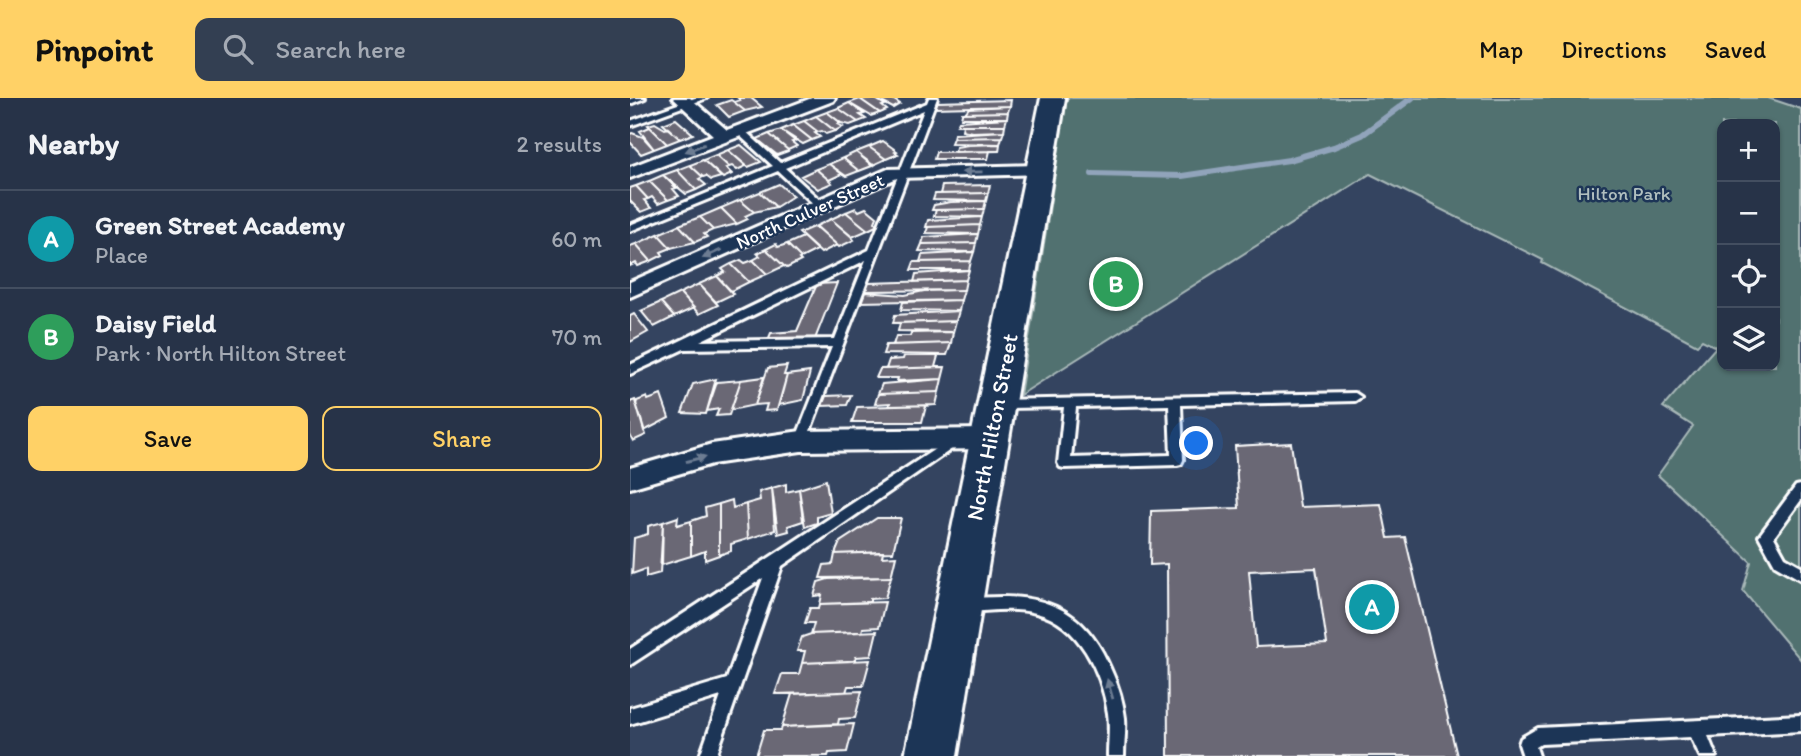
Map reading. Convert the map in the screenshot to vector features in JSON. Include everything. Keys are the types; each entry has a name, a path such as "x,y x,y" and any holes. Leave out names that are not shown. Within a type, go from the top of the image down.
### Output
{"main road":[{"name":"North Hilton Street","path":"931,756 959,605 982,428 1040,170 1053,98"}],"street":[{"path":"630,173 827,98"},
{"path":"691,100 733,134"},
{"name":"North Culver Street","path":"630,290 894,173 1040,170"},
{"path":"630,478 712,454 801,441 982,428"}],"lane":[{"path":"630,102 641,98"},
{"path":"630,124 691,100"},
{"path":"630,228 932,102"},
{"path":"801,441 932,102"},
{"path":"733,134 779,167 821,206"},
{"path":"630,370 874,252"},
{"path":"681,345 839,343"},
{"path":"630,658 982,428 1070,403 1354,397"},
{"path":"1070,403 1065,463 1177,460 1175,401"},
{"path":"1801,490 1766,536 1780,561 1801,573"},
{"path":"708,756 776,562"},
{"path":"959,605 1005,603 1037,606 1059,614 1082,632 1109,683 1116,715 1116,756"},
{"path":"630,716 733,685"},
{"path":"1531,756 1527,744 1538,736 1801,723"},
{"path":"1696,728 1708,756"}],"green space":[{"name":"Hilton Park","path":"1067,98 1768,98 1801,109 1801,660 1743,591 1751,562 1658,475 1693,426 1663,407 1716,347 1702,340 1697,345 1542,263 1543,260 1370,174 1020,395"}],"building":[{"path":"738,98 751,98 762,107 745,111 734,102 740,100"},
{"path":"874,98 891,98 900,104 893,108"},
{"path":"874,98 885,105 882,106 887,110 880,113 860,99"},
{"path":"860,99 880,113 871,116 849,103"},
{"path":"731,100 745,111 729,117 717,105"},
{"path":"1011,100 1010,106 935,108 937,102"},
{"path":"849,103 864,114 860,115 866,119 858,122 838,108"},
{"path":"1010,106 1008,112 965,113 969,108"},
{"path":"838,108 858,122 850,125 841,123 827,112"},
{"path":"827,112 843,127 835,131 816,116"},
{"path":"1008,112 1007,118 961,118 962,113"},
{"path":"816,116 835,131 826,134 818,132 804,121"},
{"path":"1007,118 1005,125 957,125 959,121"},
{"path":"676,119 693,134 680,139 663,124"},
{"path":"804,121 818,132 815,133 820,137 812,140 793,125"},
{"path":"655,123 668,128 680,139 667,144 648,125"},
{"path":"793,125 812,140 803,144 781,130"},
{"path":"963,125 1005,125 1004,131 972,132 962,130"},
{"path":"650,127 667,144 654,149 640,131"},
{"path":"781,130 795,141 792,142 797,146 788,150 769,134"},
{"path":"1004,131 1002,137 953,138 954,134"},
{"path":"632,133 643,137 654,149 641,154 630,142"},
{"path":"769,134 788,151 777,155 757,139"},
{"path":"1002,137 1000,144 951,143 953,138"},
{"path":"883,141 898,154 886,159 869,147"},
{"path":"1000,144 999,151 955,152 956,147"},
{"path":"741,145 761,162 748,167 728,150"},
{"path":"869,147 886,159 873,165 856,152"},
{"path":"728,150 746,166 737,170 729,167 716,155"},
{"path":"990,151 988,159 934,159 936,152"},
{"path":"856,152 872,166 859,171 843,158"},
{"path":"716,155 729,167 726,168 732,174 723,178 703,160"},
{"path":"843,158 859,171 846,176 829,164"},
{"path":"703,160 721,177 711,180 703,177 690,165"},
{"path":"829,164 842,174 829,180 816,169"},
{"path":"690,165 703,177 699,179 706,185 696,190 677,170"},
{"path":"816,169 832,183 818,189 801,176"},
{"path":"677,170 696,190 686,194 663,175"},
{"path":"663,175 676,188 673,189 679,196 668,200 649,181"},
{"path":"649,181 668,200 658,204 652,197 648,199 636,186"},
{"path":"779,184 793,196 776,207 760,192"},
{"path":"990,185 988,193 940,194 942,186"},
{"path":"636,186 648,199 644,200 651,208 641,212 630,201 630,188"},
{"path":"760,192 776,207 754,212 740,200"},
{"path":"988,193 986,201 933,200 935,194"},
{"path":"740,200 754,212 745,216 748,219 737,224 721,208"},
{"path":"986,201 984,209 932,210 934,205 951,202"},
{"path":"721,208 737,224 713,230 700,217"},
{"path":"856,208 859,211 866,208 877,217 875,222 878,225 868,230 846,212"},
{"path":"984,209 982,217 934,216 936,210"},
{"path":"846,212 868,230 852,237 831,219"},
{"path":"700,217 713,230 704,234 707,237 695,242 679,225"},
{"path":"982,217 980,225 926,227 928,220"},
{"path":"831,219 854,240 839,247 816,226"},
{"path":"679,225 695,242 671,248 658,234"},
{"path":"980,225 978,234 926,233 928,227"},
{"path":"813,227 837,245 821,253 799,233"},
{"path":"658,234 671,248 651,261 636,244"},
{"path":"978,234 976,243 922,244 924,237"},
{"path":"803,237 817,250 801,258 787,244"},
{"path":"976,243 974,252 919,251 922,244"},
{"path":"636,244 651,261 630,266 630,246"},
{"path":"776,244 778,247 787,244 801,261 787,268 784,266 766,249"},
{"path":"766,249 784,266 767,274 753,260 760,256 757,253"},
{"path":"974,252 971,261 920,262 922,255"},
{"path":"741,260 745,263 753,260 767,274 749,282 731,264"},
{"path":"971,261 969,270 911,270 914,262"},
{"path":"731,264 749,282 731,291 717,276 725,272 722,269"},
{"path":"969,270 966,280 914,282 916,274"},
{"path":"717,276 733,294 716,302 699,284"},
{"path":"966,280 964,290 866,291 869,283"},
{"path":"837,283 815,339 768,340 771,333 797,331 817,284"},
{"path":"699,284 718,305 699,314 680,293"},
{"path":"964,290 961,300 860,302 864,292 905,295 924,291"},
{"path":"680,293 694,308 674,317 661,302"},
{"path":"961,300 959,311 901,310 903,302"},
{"path":"661,302 674,317 654,327 641,311"},
{"path":"959,311 956,321 893,323 895,315"},
{"path":"634,314 648,332 630,342 630,316"},
{"path":"956,321 953,332 898,331 900,323"},
{"path":"953,332 951,343 893,345 896,336"},
{"path":"951,343 947,355 883,354 886,345"},
{"path":"904,356 938,356 935,367 945,367 886,369 889,360 903,359"},
{"path":"787,366 777,410 765,411 767,404 755,405 768,368"},
{"path":"945,367 942,379 897,381 898,378 876,378 880,369"},
{"path":"810,372 803,400 779,405 787,375"},
{"path":"764,377 755,405 731,410 741,380"},
{"path":"716,379 706,414 682,413 693,384"},
{"path":"942,379 939,392 878,394 882,384"},
{"path":"741,380 729,415 716,416 719,409 707,411 717,382"},
{"path":"939,392 936,405 875,404 878,394"},
{"path":"661,395 669,418 644,431 636,404 647,397 648,400"},
{"path":"851,395 847,405 822,406 826,396"},
{"path":"635,400 646,435 633,441 630,435 630,402"},
{"path":"936,405 926,406 922,422 852,422 857,407"},
{"path":"1291,443 1300,507 1381,504 1388,538 1405,537 1457,756 1168,756 1167,564 1150,565 1151,511 1239,508 1235,446","holes":["1316,568 1327,644 1256,647 1249,571"]},
{"path":"826,480 831,513 817,517 817,523 805,527 799,489"},
{"path":"786,484 786,492 799,489 803,521 788,526 789,531 778,534 772,488"},
{"path":"772,488 775,530 748,539 746,504 760,500 759,492"},
{"path":"732,500 733,508 746,504 748,539 731,544 731,551 719,555 719,504"},
{"path":"719,504 719,555 705,560 705,551 691,556 691,521 706,516 705,508"},
{"path":"678,517 677,525 691,521 691,556 662,565 663,522"},
{"path":"877,518 901,518 893,552 835,554 840,542"},
{"path":"663,522 660,573 646,577 646,569 632,574 634,538 648,534 648,526"},
{"path":"883,552 882,557 896,556 891,577 820,578 824,565 833,564 835,554"},
{"path":"891,577 885,598 870,599 870,602 820,604 822,595 814,596 818,582 828,579"},
{"path":"885,602 879,627 863,628 862,632 811,634 814,623 805,623 810,608 819,608 820,604"},
{"path":"877,631 871,656 856,657 854,661 802,663 805,651 797,651 802,637 811,634"},
{"path":"870,660 863,686 848,686 846,692 775,694 782,674 799,674 802,663"},
{"path":"862,691 855,718 839,719 838,724 782,727 792,694"},
{"path":"854,724 847,752 829,753 828,756 756,756 764,730"}],"waterway":[{"path":"1092,174 1182,176 1289,160 1334,147 1362,135 1412,98"}],"place":[{"name":"Daisy Field","path":"1116,284"},
{"name":"Green Street Academy","path":"1372,607"}]}
